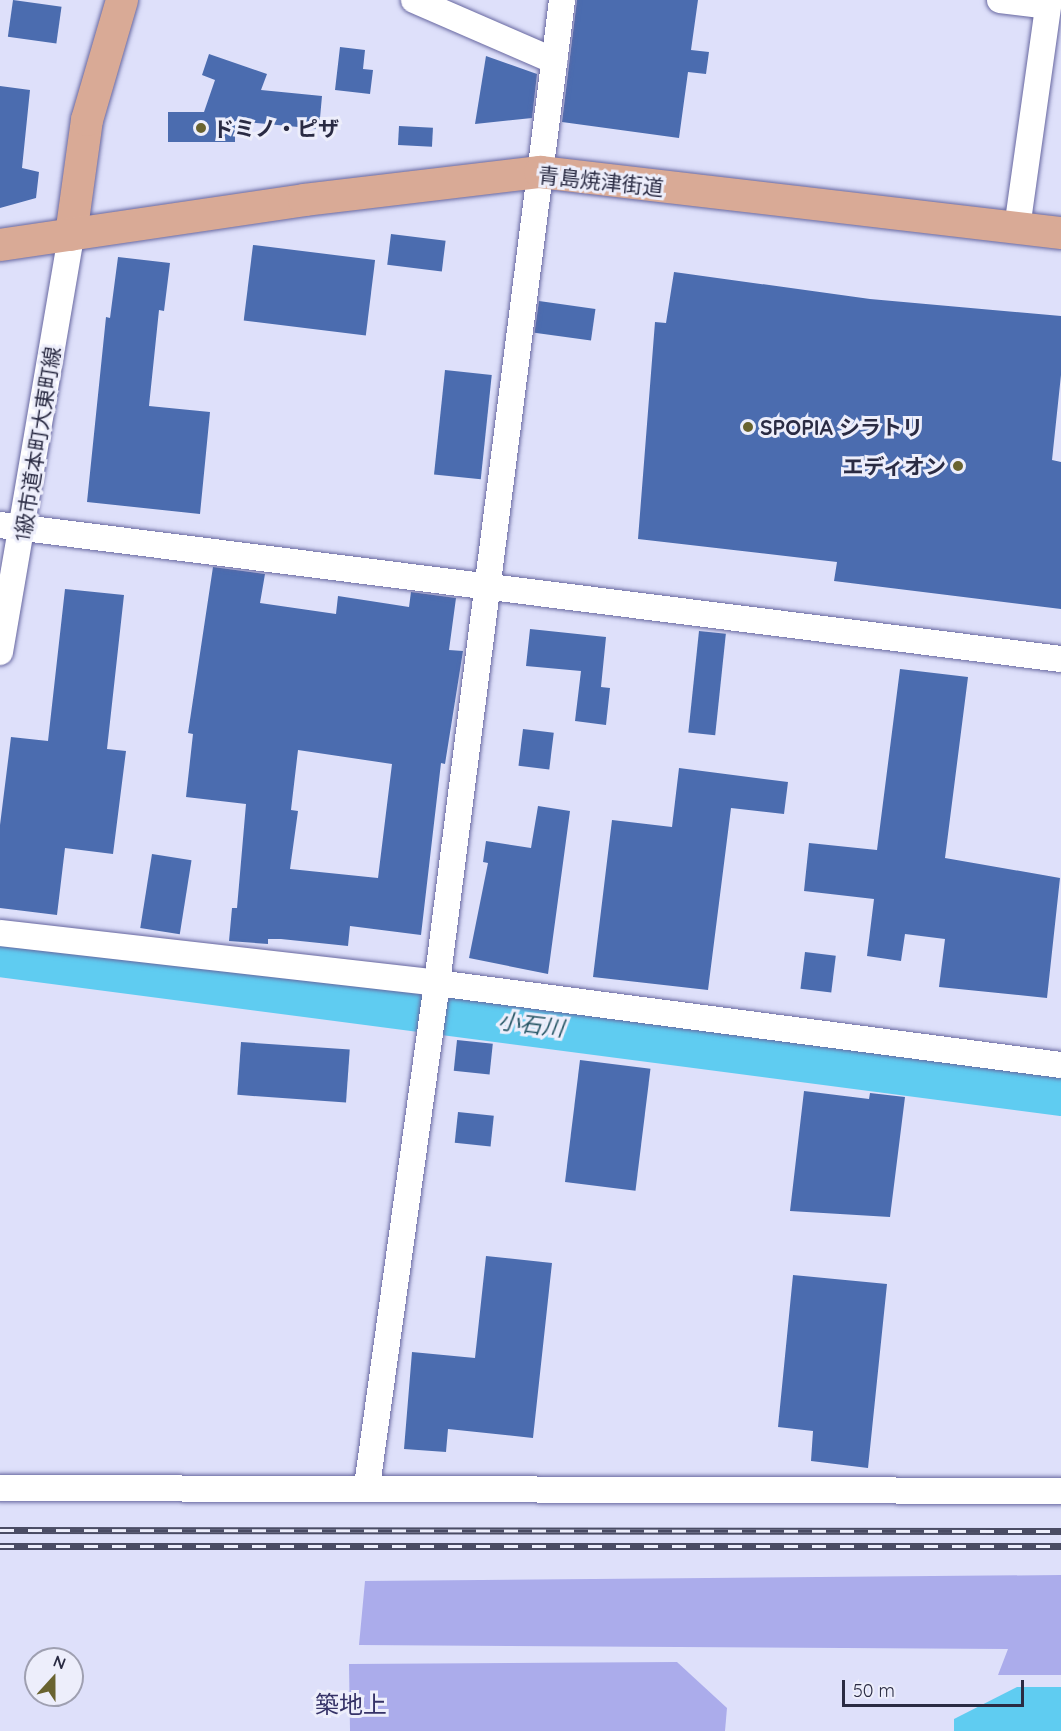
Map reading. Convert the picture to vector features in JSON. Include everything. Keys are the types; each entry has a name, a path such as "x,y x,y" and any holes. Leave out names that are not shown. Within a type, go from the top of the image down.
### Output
{"main road":[{"path":"71,234 87,120 122,0"},
{"name":"青島焼津街道","path":"0,245 304,200 540,172 1061,233"}],"street":[{"path":"414,0 554,62"},
{"path":"367,1486 437,983 562,0"},
{"path":"1000,0 1051,12 1017,228"},
{"name":"1級市道本町大東町線","path":"0,652 12,526 71,234"},
{"path":"12,526 488,584 1061,659"},
{"path":"0,933 437,983 1061,1065"},
{"path":"0,1488 367,1486 1061,1491"}],"shaded area":[{"path":"1061,1575 1061,1675 998,1675 1008,1649 359,1645 365,1581"},
{"path":"677,1662 727,1708 725,1731 350,1731 349,1664"},
{"path":"1017,1687 1061,1687 1061,1731 954,1731 954,1719"}],"building":[{"path":"13,0 62,7 56,43 8,37"},
{"path":"577,0 698,0 691,50 709,52 706,74 688,72 679,138 562,122"},
{"path":"340,47 365,50 363,69 373,70 370,94 335,90"},
{"path":"209,54 267,74 261,90 322,96 319,129 235,121 235,142 168,142 168,112 204,112 215,80 202,75"},
{"path":"486,56 537,74 532,118 475,124"},
{"path":"0,86 30,90 22,168 39,172 36,198 0,208"},
{"path":"399,126 433,128 432,147 398,145"},
{"path":"391,234 446,241 442,271 387,265"},
{"path":"253,245 375,260 366,335 244,320"},
{"path":"118,257 170,263 164,311 159,310 149,406 210,412 200,514 87,502 106,317 110,318"},
{"path":"674,272 870,299 1061,316 1061,375 1052,460 1061,462 1061,609 834,581 837,562 638,539 655,322 666,323"},
{"path":"539,301 595,309 591,341 535,333"},
{"path":"445,370 492,375 481,479 434,474"},
{"path":"213,567 265,574 260,603 336,614 338,596 409,607 411,592 456,598 449,650 463,651 445,764 441,763 421,935 350,926 348,946 281,939 268,939 268,944 229,941 232,908 237,908 246,804 186,797 193,734 188,733","holes":["298,750 392,764 378,878 290,869 298,811 291,810"]},
{"path":"65,589 124,595 107,749 126,751 113,854 65,848 57,915 0,908 0,825 11,737 48,741"},
{"path":"530,629 606,637 601,687 610,688 606,725 575,721 581,671 526,666"},
{"path":"699,631 726,634 715,735 688,732"},
{"path":"900,669 968,677 945,858 1060,878 1047,998 939,987 945,939 905,934 901,961 867,956 874,899 804,891 809,843 877,850"},
{"path":"523,729 554,733 549,770 518,766"},
{"path":"679,768 788,782 784,814 731,808 708,990 593,977 612,820 672,827"},
{"path":"538,806 570,811 548,974 469,958 488,863 483,862 486,841 531,848"},
{"path":"152,854 192,860 180,934 140,928"},
{"path":"805,952 836,956 831,993 800,989"},
{"path":"457,1040 493,1044 490,1075 454,1071"},
{"path":"241,1042 350,1050 346,1102 237,1095"},
{"path":"580,1060 650,1069 635,1191 565,1182"},
{"path":"804,1091 869,1099 870,1093 905,1097 890,1217 790,1211"},
{"path":"458,1112 494,1116 491,1147 455,1143"},
{"path":"486,1256 552,1263 533,1438 448,1429 446,1452 404,1449 412,1352 475,1358"},
{"path":"793,1275 887,1284 868,1468 811,1461 813,1431 778,1427"}],"waterway":[{"name":"小石川","path":"0,955 1061,1094"}],"railway":[{"path":"0,1530 1061,1531"},
{"path":"0,1546 1061,1546"}],"place":[{"name":"ドミノ・ピザ","path":"201,128"},
{"name":"SPOPIA シラトリ","path":"748,427"},
{"name":"エディオン","path":"958,466"}],"district":[{"name":"築地上","path":"351,1705"}]}
